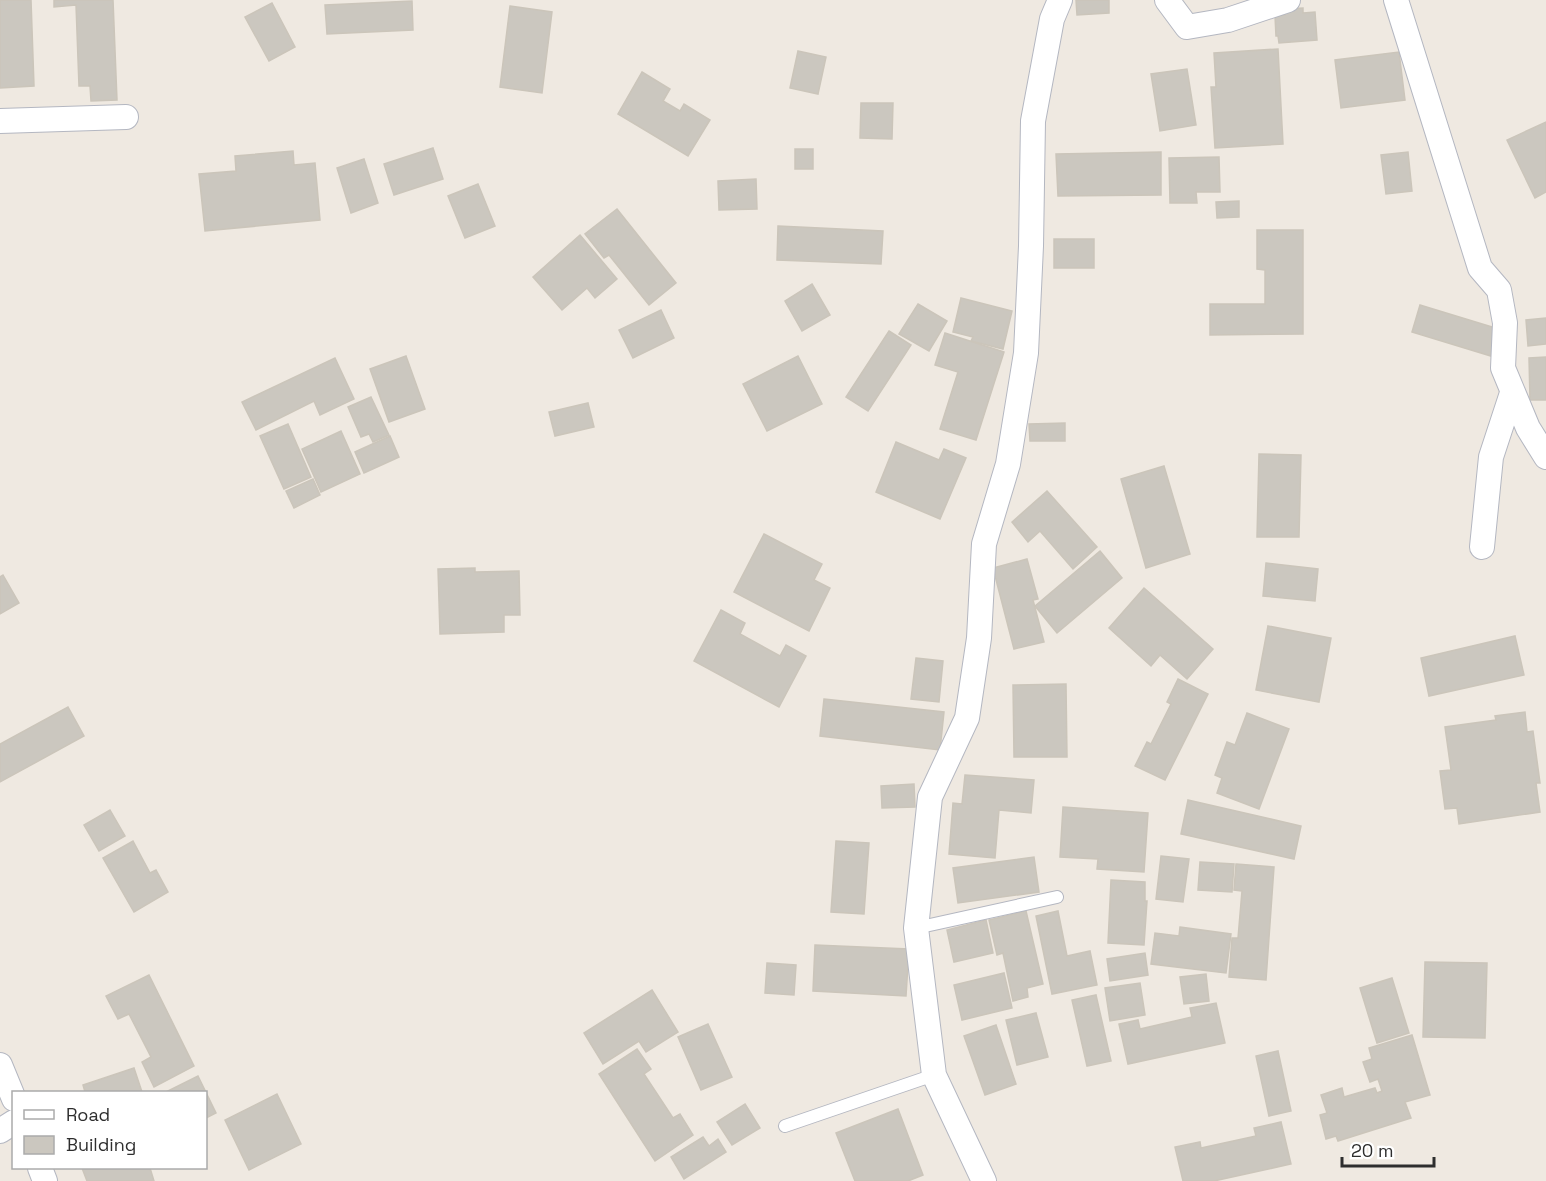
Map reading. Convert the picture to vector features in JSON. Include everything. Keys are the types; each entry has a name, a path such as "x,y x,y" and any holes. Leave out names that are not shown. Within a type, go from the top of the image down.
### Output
{"street":[{"path":"984,1181 934,1075 916,928 930,797 967,718 979,638 984,544 1008,464 1026,353 1033,121 1052,19 1060,0"},
{"path":"1167,0 1187,27 1228,20 1288,0"},
{"path":"1396,0 1479,268 1499,290 1505,323 1503,368 1528,428 1546,457"},
{"path":"0,121 126,117"},
{"path":"1482,547 1491,458 1512,393"},
{"path":"0,1065 12,1095"}],"lane":[{"path":"916,928 1057,897"},
{"path":"785,1126 934,1075"}],"building":[{"path":"0,0 31,0 34,86 0,88"},
{"path":"54,0 113,0 117,100 91,101 90,86 79,86 76,5 54,7"},
{"path":"1076,0 1109,0 1109,13 1077,15"},
{"path":"412,1 413,30 327,34 325,5"},
{"path":"272,3 295,47 269,61 245,17"},
{"path":"510,6 552,12 542,93 500,87"},
{"path":"1303,8 1303,13 1315,12 1317,40 1279,43 1278,36 1276,36 1275,16 1285,15 1285,9"},
{"path":"1278,49 1283,144 1215,148 1211,87 1216,87 1214,53"},
{"path":"798,51 826,57 818,94 790,88"},
{"path":"1399,52 1405,100 1341,108 1335,60"},
{"path":"1187,69 1196,125 1160,131 1151,74"},
{"path":"642,72 670,89 663,101 680,111 684,104 710,120 688,156 618,114"},
{"path":"861,103 893,103 892,139 860,138"},
{"path":"1546,122 1546,192 1535,198 1507,140"},
{"path":"433,148 443,179 394,195 384,164"},
{"path":"795,149 813,149 813,169 795,169"},
{"path":"293,151 294,165 315,163 320,220 205,231 199,174 236,171 235,156"},
{"path":"1161,152 1161,195 1058,196 1056,154"},
{"path":"1408,152 1412,191 1386,194 1381,155"},
{"path":"1219,157 1220,192 1196,192 1197,203 1170,203 1169,158"},
{"path":"364,159 378,203 351,213 337,168"},
{"path":"756,179 757,209 719,210 718,181"},
{"path":"478,184 495,226 465,238 448,196"},
{"path":"1239,201 1239,217 1217,218 1216,202"},
{"path":"617,209 676,283 649,305 609,255 604,258 585,234"},
{"path":"778,226 883,231 881,264 777,260"},
{"path":"1257,230 1303,230 1303,334 1210,335 1210,304 1265,304 1265,270 1257,269"},
{"path":"580,235 617,279 595,298 587,288 562,310 533,277"},
{"path":"1054,239 1094,239 1094,268 1054,268"},
{"path":"812,284 830,315 802,331 785,301"},
{"path":"961,298 1012,311 1003,349 971,341 973,337 953,332"},
{"path":"918,304 947,321 929,351 899,334"},
{"path":"1420,305 1502,330 1494,357 1412,332"},
{"path":"661,310 674,338 633,358 619,330"},
{"path":"1546,318 1546,344 1528,346 1526,320"},
{"path":"889,331 911,345 868,411 846,397"},
{"path":"945,333 1004,352 976,440 940,429 958,372 935,365"},
{"path":"406,356 425,409 389,422 370,369"},
{"path":"798,356 822,404 767,431 743,384"},
{"path":"1546,357 1546,400 1530,400 1529,358"},
{"path":"335,358 354,399 320,415 314,401 256,430 242,402"},
{"path":"371,397 389,435 373,442 369,434 361,437 348,407"},
{"path":"588,403 594,427 555,436 549,412"},
{"path":"1065,423 1065,441 1030,441 1029,424"},
{"path":"288,424 311,477 284,489 260,436"},
{"path":"341,431 360,474 321,492 302,449"},
{"path":"390,436 399,457 364,473 355,452"},
{"path":"896,442 939,460 944,449 966,458 940,519 876,492"},
{"path":"1259,454 1301,455 1299,537 1257,537"},
{"path":"1164,466 1190,554 1146,568 1121,479"},
{"path":"313,479 320,495 294,508 286,491"},
{"path":"1047,491 1097,547 1073,569 1040,531 1028,542 1012,522"},
{"path":"764,534 822,564 814,580 830,588 809,631 734,592"},
{"path":"1100,551 1122,578 1057,633 1035,606"},
{"path":"1027,559 1038,599 1033,600 1044,642 1014,649 993,568"},
{"path":"1266,563 1318,569 1315,601 1263,596"},
{"path":"475,568 475,572 519,571 520,615 504,615 504,632 440,634 438,569"},
{"path":"3,575 19,603 0,614 0,577"},
{"path":"1144,588 1213,649 1187,679 1160,655 1151,666 1109,628"},
{"path":"721,610 745,623 740,634 780,656 786,645 806,656 779,707 694,661"},
{"path":"1268,626 1331,638 1319,702 1256,690"},
{"path":"1515,636 1524,675 1429,696 1421,658"},
{"path":"916,658 943,661 939,702 911,699"},
{"path":"1178,679 1208,694 1165,780 1135,766 1147,742 1151,744 1171,704 1167,702"},
{"path":"1066,684 1067,757 1014,757 1013,685"},
{"path":"824,699 944,712 940,750 820,736"},
{"path":"68,707 84,736 0,782 0,744"},
{"path":"1525,712 1527,732 1533,731 1540,783 1536,783 1540,812 1459,824 1457,808 1445,809 1440,771 1451,770 1445,727 1496,720 1495,716"},
{"path":"1247,713 1289,729 1259,809 1217,793 1222,778 1215,775 1227,742 1235,745"},
{"path":"965,775 1034,780 1031,813 999,810 995,858 949,854 953,803 962,804"},
{"path":"914,784 915,807 882,808 881,786"},
{"path":"1188,800 1301,826 1294,859 1181,834"},
{"path":"1063,807 1148,813 1144,872 1097,869 1098,859 1060,857"},
{"path":"110,810 125,836 99,851 84,825"},
{"path":"133,841 150,873 156,870 168,892 134,912 103,858"},
{"path":"836,841 869,843 864,914 831,912"},
{"path":"1161,856 1189,859 1183,902 1156,899"},
{"path":"1034,857 1039,892 958,903 953,868"},
{"path":"1200,862 1234,864 1232,892 1198,890"},
{"path":"1236,864 1274,867 1266,980 1229,977 1232,938 1238,938 1242,891 1234,890"},
{"path":"1111,880 1145,882 1145,901 1147,901 1144,945 1108,943"},
{"path":"1026,911 1043,984 1027,988 1028,997 1013,1001 1003,953 997,955 989,920"},
{"path":"1058,911 1067,956 1090,951 1097,985 1052,994 1036,916"},
{"path":"986,920 993,953 954,962 947,930"},
{"path":"1180,927 1231,934 1226,973 1151,964 1155,933 1179,936"},
{"path":"815,945 909,949 906,996 813,991"},
{"path":"1145,953 1148,975 1110,981 1107,959"},
{"path":"1425,962 1487,963 1485,1038 1423,1037"},
{"path":"767,963 796,965 794,995 765,993"},
{"path":"1004,973 1012,1008 962,1020 954,985"},
{"path":"1206,974 1209,1001 1184,1004 1180,977"},
{"path":"149,975 194,1066 154,1087 142,1062 151,1057 129,1014 118,1019 106,996"},
{"path":"1392,978 1409,1033 1377,1043 1360,988"},
{"path":"1140,983 1145,1015 1110,1021 1105,988"},
{"path":"652,990 678,1032 646,1052 639,1041 603,1064 584,1033"},
{"path":"1096,995 1111,1061 1087,1066 1072,1000"},
{"path":"1216,1003 1225,1043 1128,1064 1119,1024 1138,1020 1140,1029 1192,1017 1190,1008"},
{"path":"1036,1013 1048,1057 1017,1065 1006,1020"},
{"path":"708,1024 732,1077 701,1090 678,1037"},
{"path":"996,1025 1016,1084 985,1095 964,1036"},
{"path":"1412,1035 1430,1095 1405,1102 1411,1118 1338,1141 1336,1136 1326,1139 1320,1115 1327,1113 1321,1095 1342,1088 1344,1097 1375,1088 1377,1093 1382,1091 1378,1079 1370,1082 1363,1062 1372,1059 1369,1048"},
{"path":"637,1049 651,1069 644,1074 673,1118 680,1114 693,1135 655,1161 599,1074"},
{"path":"1278,1051 1291,1111 1269,1116 1256,1056"},
{"path":"134,1068 142,1091 85,1091 83,1085"},
{"path":"198,1076 206,1091 168,1091"},
{"path":"207,1094 216,1113 207,1118"},
{"path":"277,1094 301,1144 249,1170 225,1120"},
{"path":"745,1104 760,1128 732,1145 717,1122"},
{"path":"898,1109 923,1175 908,1181 855,1181 836,1133"},
{"path":"1281,1122 1291,1164 1214,1181 1183,1181 1175,1147 1200,1142 1201,1148 1256,1136 1254,1128"},
{"path":"703,1137 709,1146 718,1139 726,1152 684,1179 671,1157"},
{"path":"82,1169 150,1169 154,1181 87,1181"}]}
